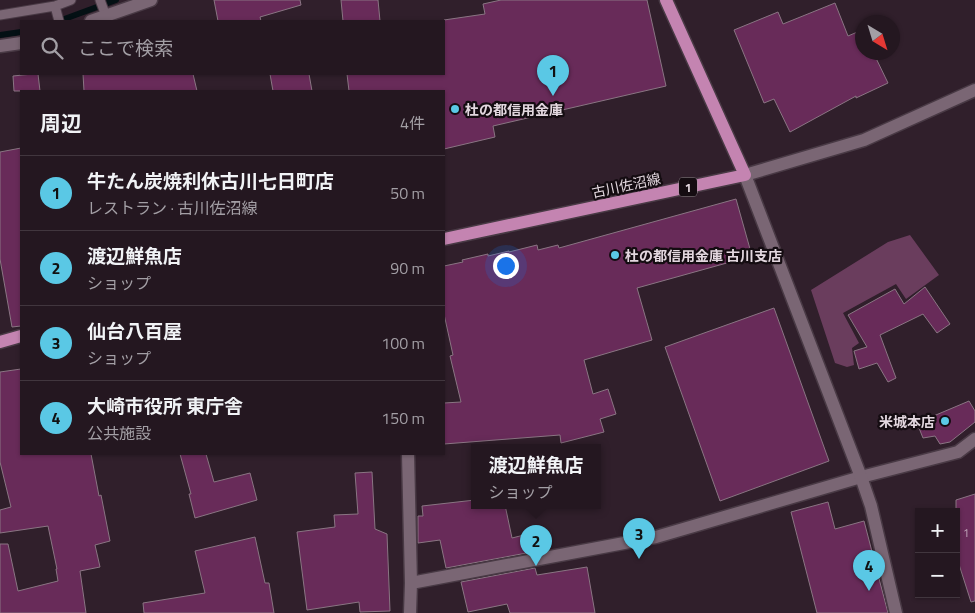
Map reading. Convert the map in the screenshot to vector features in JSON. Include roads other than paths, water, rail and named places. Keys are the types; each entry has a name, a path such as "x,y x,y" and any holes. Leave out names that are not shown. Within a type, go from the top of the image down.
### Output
{"main road":[{"path":"666,0 745,175"},
{"name":"古川佐沼線","path":"445,239 745,175"},
{"path":"0,342 20,336"}],"street":[{"path":"94,20 146,1"},
{"path":"0,46 20,44"},
{"path":"896,613 871,506 745,175 864,140 975,90"},
{"path":"412,583 656,537 861,477 958,452 975,439"},
{"path":"408,455 412,583 410,613"}],"lane":[{"path":"0,14 54,6 71,0"},
{"path":"100,0 106,16"},
{"path":"54,6 59,20"}],"waterway":[{"path":"62,20 116,0"},
{"path":"0,35 20,32"}],"place":[{"name":"牛たん炭焼利休古川七日町店","path":"553,96"},
{"name":"杜の都信用金庫","path":"455,109"},
{"name":"杜の都信用金庫 古川支店","path":"615,255"},
{"name":"米城本店","path":"945,421"},
{"name":"仙台八百屋","path":"639,559"},
{"name":"渡辺鮮魚店","path":"536,566"},
{"name":"大崎市役所 東庁舎","path":"869,591"}]}
